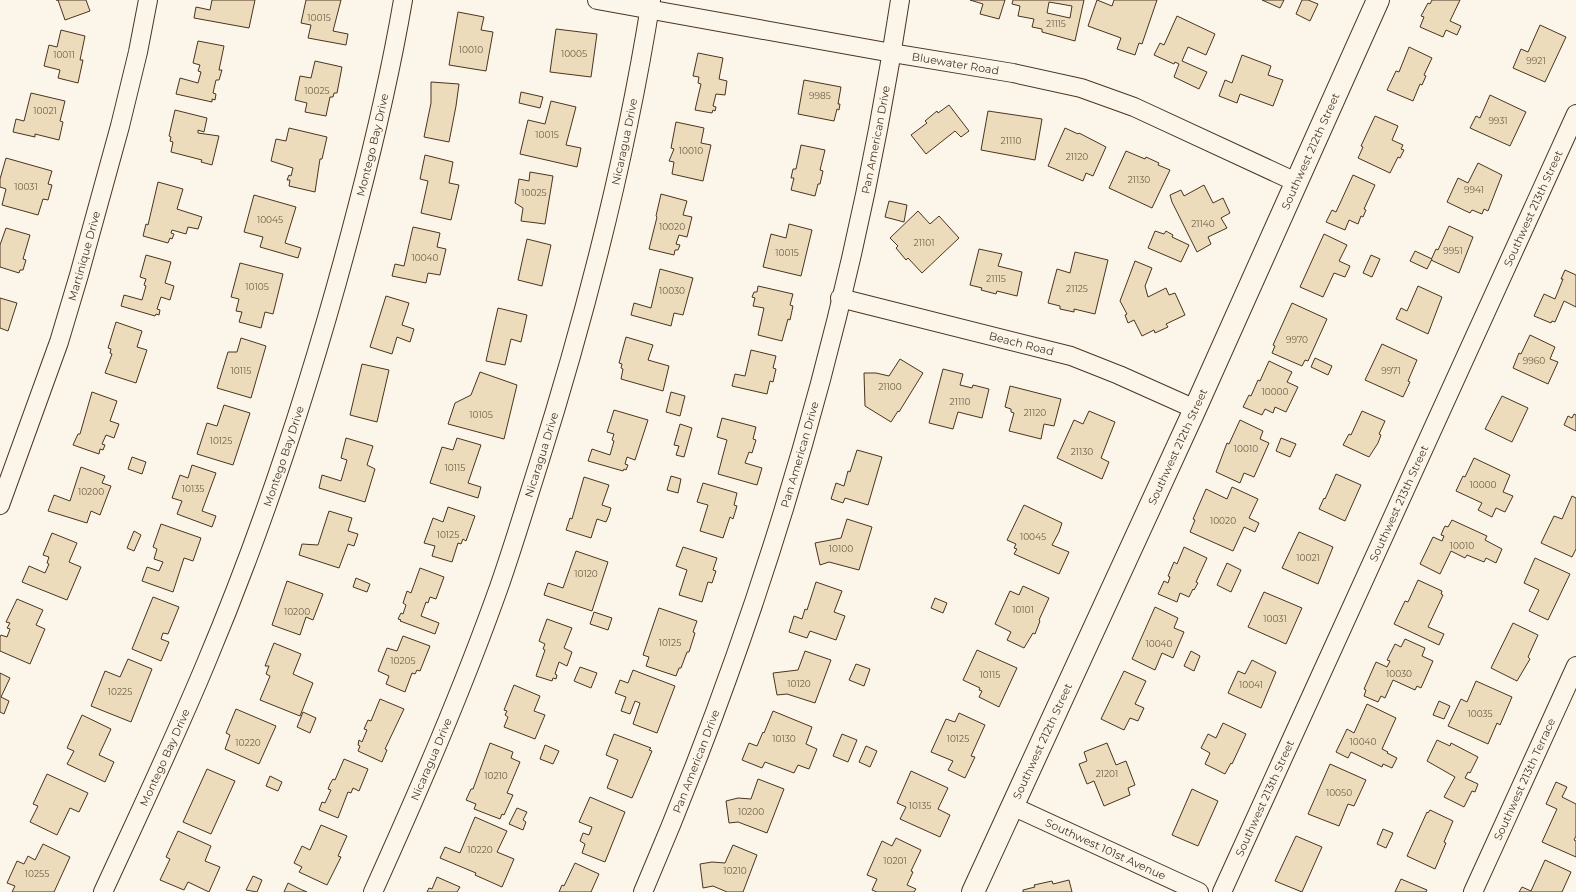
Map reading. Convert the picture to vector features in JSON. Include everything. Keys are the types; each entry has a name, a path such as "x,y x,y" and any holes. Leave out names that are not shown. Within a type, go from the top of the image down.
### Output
{"street":[{"name":"Martinique Drive","path":"0,505 59,342 81,268 120,126 138,52 148,0"},
{"name":"Montego Bay Drive","path":"103,892 207,661 247,558 303,397 345,253 368,165 395,45 403,0"},
{"name":"Bluewater Road","path":"597,0 650,4 892,53 1013,73 1081,88 1134,108 1296,182"},
{"name":"Pan American Drive","path":"643,892 691,776 742,638 795,470 857,227 892,53 900,0"},
{"name":"Southwest 212th Street","path":"974,892 1012,806 1195,409 1378,0"},
{"name":"Nicaragua Drive","path":"373,892 420,788 491,609 526,507 552,424 575,347 606,222 636,87 650,4"},
{"name":"Southwest 213th Street","path":"1222,892 1576,114"},
{"name":"Beach Road","path":"840,298 1071,356 1119,375 1195,409"},
{"name":"Southwest 213th Terrace","path":"1473,892 1576,666"},
{"name":"Southwest 101st Avenue","path":"1012,806 1199,892"}],"building":[{"path":"58,0 86,0 90,11 65,20"},
{"path":"212,0 255,0 249,28 194,18 196,7 210,10"},
{"path":"306,0 341,0 333,31 348,34 346,45 308,38 311,25 301,23"},
{"path":"970,0 1005,0 999,19 980,14 983,4"},
{"path":"1013,0 1084,0 1075,41 1042,32 1042,29 1032,27 1034,19 1018,16 1020,6 1012,4","holes":["1049,2 1072,6 1070,18 1047,13"]},
{"path":"1097,0 1112,6 1114,0 1157,0 1142,44 1139,43 1135,55 1117,49 1121,38 1088,26"},
{"path":"1262,0 1284,0 1280,8"},
{"path":"1302,0 1308,0 1318,4 1310,21 1296,14"},
{"path":"1432,0 1460,0 1450,21 1461,26 1457,35 1446,30 1443,37 1420,27 1424,17 1421,16 1428,3 1430,4"},
{"path":"458,12 484,17 481,30 493,32 486,71 449,65"},
{"path":"1177,16 1215,34 1206,55 1188,47 1182,61 1207,72 1199,89 1174,77 1179,64 1175,62 1174,64 1154,55 1160,43 1164,45"},
{"path":"1540,25 1566,37 1545,82 1513,68 1521,49 1528,52"},
{"path":"556,29 597,34 591,77 550,72"},
{"path":"61,30 85,36 80,60 83,60 78,83 58,78 60,70 44,66 49,45 57,47"},
{"path":"198,41 224,46 219,70 222,70 219,80 216,80 213,93 216,94 215,100 212,99 212,102 176,94 180,78 198,83 201,72 198,71 200,65 193,63"},
{"path":"1409,47 1432,58 1424,75 1426,76 1422,85 1420,84 1413,101 1387,90 1396,71 1399,72"},
{"path":"698,53 723,58 719,79 727,81 725,95 716,94 713,106 716,107 715,111 713,110 712,113 695,110 701,84 698,83 699,77 693,76"},
{"path":"1242,55 1271,66 1268,75 1283,80 1273,106 1240,94 1237,103 1219,96 1225,80 1232,83"},
{"path":"315,61 342,67 337,93 334,93 333,97 330,97 326,116 305,112 307,103 295,100 300,76 311,78"},
{"path":"804,80 841,87 838,104 840,104 839,110 837,109 834,121 798,114"},
{"path":"431,82 459,84 449,142 424,137 431,103"},
{"path":"521,92 543,97 540,108 519,103"},
{"path":"31,93 65,101 60,121 63,122 59,140 35,134 35,137 13,132 16,119 24,121"},
{"path":"1490,95 1526,112 1510,146 1470,128 1476,116 1480,118"},
{"path":"551,101 576,107 566,145 581,148 577,167 520,154 528,120 545,124"},
{"path":"949,105 969,131 961,137 955,131 926,154 911,135 927,123 925,121 937,111 938,113"},
{"path":"175,110 207,118 204,132 198,130 198,133 219,136 212,165 201,162 202,160 171,152 173,142 170,141 171,137 169,136"},
{"path":"988,111 1042,119 1035,160 981,150"},
{"path":"1375,116 1398,126 1392,140 1403,145 1401,149 1404,150 1400,158 1398,157 1390,173 1358,158 1363,147 1361,146"},
{"path":"676,122 704,128 701,143 711,145 703,181 672,174 674,162 669,161 674,149 671,148"},
{"path":"289,128 327,137 322,159 320,159 315,192 289,186 290,180 287,180 289,175 291,176 293,168 271,161 276,139 286,141"},
{"path":"1065,128 1078,134 1079,133 1106,147 1093,176 1086,173 1083,181 1048,166"},
{"path":"801,145 825,150 820,170 823,171 815,196 791,190 794,178 791,178 793,169 796,169"},
{"path":"1126,151 1145,159 1146,157 1159,163 1158,165 1170,170 1152,208 1109,188"},
{"path":"425,155 453,162 449,183 459,185 451,220 421,213 428,181 420,179"},
{"path":"6,158 52,171 48,184 52,185 48,200 43,199 38,215 2,205 6,189 0,187 0,179"},
{"path":"1478,163 1502,175 1488,211 1484,209 1482,214 1472,210 1470,213 1447,202 1458,178 1468,183"},
{"path":"530,172 553,176 545,224 521,221 523,208 515,203 519,179 529,181"},
{"path":"1353,175 1375,185 1364,209 1366,210 1363,217 1361,216 1358,224 1349,220 1345,230 1326,222 1332,210 1336,212"},
{"path":"158,182 183,189 177,209 202,217 198,229 188,227 186,234 172,230 171,233 174,234 168,243 143,236 146,224 148,225"},
{"path":"1204,185 1213,203 1223,198 1230,213 1221,218 1227,228 1208,237 1211,244 1197,252 1170,195 1181,190 1184,196"},
{"path":"661,194 687,201 683,215 692,217 687,237 679,235 676,244 680,245 678,250 675,250 674,255 649,249"},
{"path":"254,195 296,207 285,243 301,248 298,258 260,247 263,237 244,232"},
{"path":"889,201 907,205 904,222 885,217"},
{"path":"918,211 930,224 939,216 959,238 922,273 908,258 906,260 896,248 898,246 890,238"},
{"path":"789,224 812,230 801,276 763,267 771,234 786,238"},
{"path":"1449,226 1473,237 1459,273 1431,260 1436,249 1438,250"},
{"path":"413,227 440,233 437,247 446,249 440,275 428,273 426,283 392,276 395,264 404,266"},
{"path":"6,228 30,235 23,259 26,260 23,270 20,270 19,273 0,267 0,245"},
{"path":"1155,231 1164,234 1166,231 1173,235 1172,237 1189,245 1181,262 1148,248"},
{"path":"1324,234 1347,245 1339,261 1350,266 1345,277 1334,273 1323,297 1300,287"},
{"path":"527,239 551,245 542,286 518,280"},
{"path":"979,249 1002,254 998,266 1022,272 1017,296 997,291 996,294 970,285"},
{"path":"1415,251 1432,259 1427,269 1410,261"},
{"path":"1075,252 1108,260 1095,314 1074,309 1074,312 1060,309 1060,306 1048,303 1057,269 1070,273"},
{"path":"146,255 171,262 165,283 174,286 170,300 161,297 157,309 160,310 159,315 156,314 155,316 121,306 124,295 142,300 146,286 144,285 146,279 140,277"},
{"path":"1371,255 1380,259 1372,277 1363,273"},
{"path":"1135,261 1152,268 1145,286 1148,297 1166,288 1169,295 1175,293 1185,315 1166,324 1168,327 1155,333 1154,330 1142,336 1134,320 1128,323 1125,315 1127,314 1120,301"},
{"path":"240,263 283,274 273,314 265,312 261,328 239,322 242,312 236,311 239,299 231,297"},
{"path":"660,269 693,278 683,315 674,313 671,326 631,315 634,303 651,308"},
{"path":"1565,270 1576,275 1576,307 1564,301 1555,322 1552,321 1551,323 1534,316 1544,294 1555,299"},
{"path":"758,286 793,294 790,305 793,306 790,320 788,319 782,341 758,335 764,308 753,306 755,298 752,297 754,292 757,292"},
{"path":"1418,286 1442,297 1428,334 1396,319 1401,308 1407,311"},
{"path":"386,296 409,303 402,325 414,329 410,342 397,337 392,354 370,347"},
{"path":"0,298 17,303 8,331 0,328"},
{"path":"1292,303 1327,319 1308,361 1305,360 1302,366 1272,353 1275,346 1273,345"},
{"path":"498,308 527,315 521,342 511,339 505,365 486,361"},
{"path":"116,322 142,331 137,347 147,350 136,383 105,373 112,354 110,353 111,349 108,348"},
{"path":"1530,335 1555,347 1550,359 1558,362 1548,384 1513,368 1519,353 1521,354"},
{"path":"626,337 653,345 648,360 669,366 663,391 621,379 623,369 621,368 622,364 619,363"},
{"path":"241,338 266,346 251,398 217,388 228,352 237,352"},
{"path":"1382,344 1417,360 1408,381 1410,382 1403,397 1365,380"},
{"path":"751,350 776,356 773,368 776,369 773,382 770,381 767,394 732,386 735,374 745,376"},
{"path":"1315,358 1332,366 1328,375 1311,367"},
{"path":"900,359 923,373 899,412 898,411 891,422 865,406 864,373 876,373 889,376"},
{"path":"1269,361 1292,372 1287,382 1298,387 1286,412 1275,407 1273,413 1265,409 1262,415 1243,407 1249,395 1251,396 1258,380 1260,381"},
{"path":"362,364 389,370 377,422 350,415"},
{"path":"943,369 963,374 960,385 972,388 973,385 989,389 982,418 958,412 953,429 929,423"},
{"path":"480,372 517,385 504,439 448,424 455,403 471,395"},
{"path":"1010,386 1061,399 1054,426 1044,424 1041,439 1009,431 1014,413 1011,412 1011,409 1005,407"},
{"path":"92,392 117,401 110,421 119,424 114,438 106,435 102,444 105,445 103,450 100,449 99,454 73,445 78,434 80,434"},
{"path":"671,392 685,396 680,416 666,412"},
{"path":"1502,396 1528,408 1512,442 1485,429"},
{"path":"224,405 250,413 233,465 197,454 207,423 217,426"},
{"path":"614,410 648,420 635,460 627,457 625,464 628,465 626,470 624,469 623,471 588,461 592,449 610,455 614,441 612,440 614,434 607,432"},
{"path":"1089,411 1115,422 1101,458 1109,462 1102,479 1057,458 1074,420 1083,424"},
{"path":"1362,411 1385,421 1379,434 1381,435 1378,443 1369,457 1343,445 1349,434 1351,435"},
{"path":"1574,414 1576,415 1576,431 1564,425 1568,416 1572,418"},
{"path":"722,418 756,427 753,439 756,440 752,453 749,452 745,463 762,468 757,485 718,474 727,440 717,437"},
{"path":"1240,420 1263,431 1260,439 1269,443 1254,477 1244,473 1240,483 1216,472 1227,443 1229,444"},
{"path":"680,424 692,428 684,457 676,455 679,446 674,445"},
{"path":"346,438 373,446 367,465 375,469 365,502 319,488 322,475 341,481 347,460 341,458"},
{"path":"457,438 481,445 468,483 481,487 478,498 430,483 442,447 453,450"},
{"path":"1281,438 1296,444 1290,457 1276,451"},
{"path":"857,450 882,457 868,505 845,498 843,503 831,499 836,483 844,486 848,471 850,472"},
{"path":"132,457 146,462 142,474 128,469"},
{"path":"1474,458 1510,475 1503,492 1513,496 1505,512 1496,508 1492,517 1478,510 1482,503 1456,491"},
{"path":"192,465 216,473 202,511 216,516 212,527 177,514 182,501 172,498 180,475 188,478"},
{"path":"81,467 105,476 102,483 111,486 100,515 91,511 87,523 48,511 54,495 70,501"},
{"path":"1336,474 1361,485 1345,521 1319,509"},
{"path":"671,476 681,479 678,493 667,490"},
{"path":"584,477 609,485 602,505 611,508 609,515 606,522 597,519 591,538 566,530 570,518 572,519"},
{"path":"703,483 737,493 734,505 737,506 733,519 730,517 723,538 700,531 708,505 697,502"},
{"path":"1232,487 1258,499 1249,518 1259,523 1255,532 1244,527 1233,551 1190,532 1195,520 1193,519 1206,489 1227,499"},
{"path":"1572,496 1576,498 1576,549 1572,557 1541,543 1554,516 1562,519"},
{"path":"1024,505 1062,523 1052,545 1069,552 1059,574 1014,554 1017,549 1014,548 1016,544 1007,540"},
{"path":"448,507 475,516 466,541 463,539 461,544 458,543 452,562 432,556 435,546 424,543 433,518 443,522"},
{"path":"329,511 352,518 348,531 358,534 354,546 348,544 339,568 299,555 302,544 318,545"},
{"path":"847,519 872,527 859,570 829,562 820,565 815,543 841,538"},
{"path":"1452,520 1487,536 1485,540 1502,549 1496,563 1486,558 1484,562 1467,555 1465,558 1451,551 1440,574 1420,564 1433,537 1442,541 1444,536 1441,535 1443,530 1445,526 1448,527"},
{"path":"161,524 201,538 193,561 184,558 173,592 142,581 147,567 159,571 163,562 154,559 157,549 153,547"},
{"path":"134,531 141,535 134,551 127,548"},
{"path":"1299,532 1333,547 1318,584 1282,568"},
{"path":"52,533 77,543 69,562 81,567 67,600 22,582 29,566 45,573 49,564 47,563 49,557 43,555"},
{"path":"683,547 717,558 713,570 716,571 712,583 708,582 702,602 679,595 687,570 676,566"},
{"path":"1184,547 1207,558 1194,590 1193,589 1189,597 1180,593 1177,602 1158,594 1164,581 1168,583 1170,577 1168,576 1174,562 1177,564"},
{"path":"576,551 608,562 592,611 544,595 548,583 563,588"},
{"path":"1535,558 1570,574 1548,620 1529,611 1539,590 1524,583"},
{"path":"1227,563 1241,570 1231,592 1217,585"},
{"path":"420,568 444,577 436,599 430,597 428,603 426,602 421,616 439,623 435,634 398,619 401,613 403,614 406,605 403,603 407,591 411,593"},
{"path":"356,578 370,584 367,592 353,587"},
{"path":"1418,580 1442,591 1441,594 1443,595 1428,627 1444,634 1439,645 1394,624 1405,601 1408,602"},
{"path":"287,581 323,594 313,620 306,617 300,635 272,625"},
{"path":"816,582 842,591 834,612 845,616 836,640 810,631 807,638 789,632 794,616 802,619 805,609 807,610"},
{"path":"1023,586 1049,598 1039,620 1040,621 1035,634 1033,633 1024,648 1007,640 1011,632 995,624 1010,591 1019,595"},
{"path":"1264,592 1302,608 1286,644 1248,627"},
{"path":"153,597 179,607 168,634 163,633 161,639 169,642 161,661 132,649"},
{"path":"935,598 947,603 943,613 931,608"},
{"path":"17,599 43,610 36,625 45,629 30,664 0,651 0,637 1,635 7,637 10,629 7,628 10,623 6,622"},
{"path":"1155,607 1178,618 1174,628 1184,632 1173,658 1162,653 1155,670 1132,659"},
{"path":"659,608 697,621 689,652 687,652 681,668 679,668 676,676 646,666 649,657 643,655"},
{"path":"594,612 612,618 608,630 590,624"},
{"path":"547,619 572,628 564,648 572,652 567,666 559,662 555,674 557,675 556,679 553,678 552,681 536,676 545,650 543,649 545,644 539,641"},
{"path":"1513,623 1538,635 1528,657 1530,659 1517,681 1491,668"},
{"path":"403,636 430,646 420,671 417,670 415,674 412,673 405,692 386,684 389,676 378,671 387,648 397,651"},
{"path":"1405,639 1425,648 1422,656 1433,661 1421,688 1417,686 1415,690 1393,680 1385,698 1381,696 1378,702 1364,696 1366,690 1364,689 1376,662 1387,667 1390,661 1387,660 1395,644 1401,647"},
{"path":"274,643 301,654 293,674 313,683 300,716 260,700 270,676 266,674 269,666 265,666"},
{"path":"977,650 1017,668 999,707 979,697 982,691 979,690 980,688 963,680"},
{"path":"805,651 831,660 815,703 787,694 777,695 773,673 798,670"},
{"path":"1191,651 1200,656 1194,671 1184,666"},
{"path":"128,659 152,669 131,722 91,706 105,671 120,677"},
{"path":"1252,660 1276,672 1261,708 1228,693 1238,671 1245,674"},
{"path":"856,664 870,669 864,686 849,680"},
{"path":"580,667 597,673 591,688 574,681"},
{"path":"633,670 675,686 657,733 633,724 640,703 635,701 630,714 621,711 626,697 615,693 620,680 628,683"},
{"path":"1124,671 1146,681 1135,704 1144,708 1138,721 1130,718 1124,730 1101,719"},
{"path":"0,673 10,678 1,697 9,701 4,714 0,712"},
{"path":"1476,681 1512,697 1500,725 1497,723 1488,744 1448,726 1461,699 1467,702"},
{"path":"514,685 540,696 534,711 545,715 535,739 504,727 508,717 505,715 507,711 504,710"},
{"path":"380,699 404,709 385,749 387,750 382,762 358,751 360,746 358,745 359,740 362,742 367,730 364,729 368,720 371,721"},
{"path":"1439,701 1450,706 1444,719 1433,715"},
{"path":"1367,704 1396,718 1382,749 1397,758 1392,768 1383,764 1382,767 1351,752 1348,758 1336,752 1347,729 1354,733"},
{"path":"236,709 276,726 259,764 225,749 230,735 226,733"},
{"path":"773,711 812,727 806,744 817,749 809,769 798,765 794,773 765,762 762,768 742,760 749,743 757,746"},
{"path":"303,712 316,718 310,733 297,727"},
{"path":"959,713 985,725 971,756 975,757 965,778 948,770 953,761 931,752 946,719 955,722"},
{"path":"82,715 111,729 99,755 114,762 105,782 67,764 74,751 67,748"},
{"path":"1223,723 1246,734 1232,764 1231,763 1225,774 1205,764 1210,753 1201,748 1208,734 1216,738"},
{"path":"614,734 651,748 649,750 652,751 632,798 607,788 618,760 606,755"},
{"path":"842,734 857,740 848,762 833,756"},
{"path":"1437,740 1450,746 1451,743 1478,757 1470,773 1468,772 1465,778 1478,784 1475,792 1472,791 1464,807 1444,797 1455,777 1427,761"},
{"path":"490,743 513,752 511,758 520,762 507,793 513,795 504,815 502,814 500,819 474,809 476,804 466,800 471,789 473,789"},
{"path":"1107,743 1116,765 1126,761 1135,785 1128,788 1130,795 1104,806 1094,781 1087,784 1079,764 1087,761 1084,752"},
{"path":"545,745 559,751 553,764 540,759"},
{"path":"866,746 877,751 870,767 859,762"},
{"path":"344,759 368,769 359,791 353,788 351,793 348,792 338,818 319,810 322,802 325,803 331,790 328,789 330,784 333,779 335,780"},
{"path":"1330,764 1366,780 1354,806 1348,804 1339,826 1308,814"},
{"path":"207,769 235,781 211,834 183,822"},
{"path":"911,771 948,788 938,809 950,815 940,837 900,819 906,807 897,803"},
{"path":"47,774 88,793 79,812 70,808 57,835 30,822 38,806 33,804"},
{"path":"270,776 282,782 278,791 266,786"},
{"path":"758,779 784,789 767,833 738,822 729,823 726,801 738,798 751,799"},
{"path":"1556,782 1567,787 1562,797 1576,804 1576,836 1574,840 1576,841 1576,857 1542,842 1557,809 1546,804"},
{"path":"1192,789 1218,801 1198,846 1172,835"},
{"path":"590,797 625,812 605,862 582,853 585,844 580,841 583,833 589,835 592,827 579,822"},
{"path":"517,808 527,812 523,820 526,822 523,830 509,824"},
{"path":"1430,810 1453,821 1435,869 1407,856 1427,812 1428,813"},
{"path":"475,817 507,831 497,852 514,859 502,887 475,875 476,873 440,858 445,847 460,853"},
{"path":"321,825 347,836 338,856 341,857 327,885 299,872 302,867 294,863 302,846 310,850"},
{"path":"1383,829 1393,833 1386,848 1377,844"},
{"path":"178,831 211,846 205,861 220,867 209,892 188,882 184,890 160,880 170,859 166,857"},
{"path":"1296,836 1322,847 1302,892 1275,881"},
{"path":"896,838 921,850 911,871 913,872 907,885 916,889 914,892 877,892 872,890 877,879 867,875 882,841 892,846"},
{"path":"43,844 70,857 54,892 12,892 15,886 7,883 17,861 24,864 28,856 35,860"},
{"path":"733,845 757,855 743,892 727,892 713,886 703,888 700,864 712,862 725,863"},
{"path":"1545,860 1571,872 1562,892 1519,892 1522,887 1531,891"},
{"path":"575,863 599,874 591,892 559,892 562,885 564,886"},
{"path":"253,876 262,880 257,892 246,890"},
{"path":"437,877 460,887 457,892 427,892 429,888 432,889"},
{"path":"1401,879 1427,890 1426,892 1395,892"},
{"path":"1069,880 1072,892 1023,892 1023,890 1035,887 1034,885 1052,881 1053,884"},
{"path":"288,883 300,889 307,892 284,892"}]}
